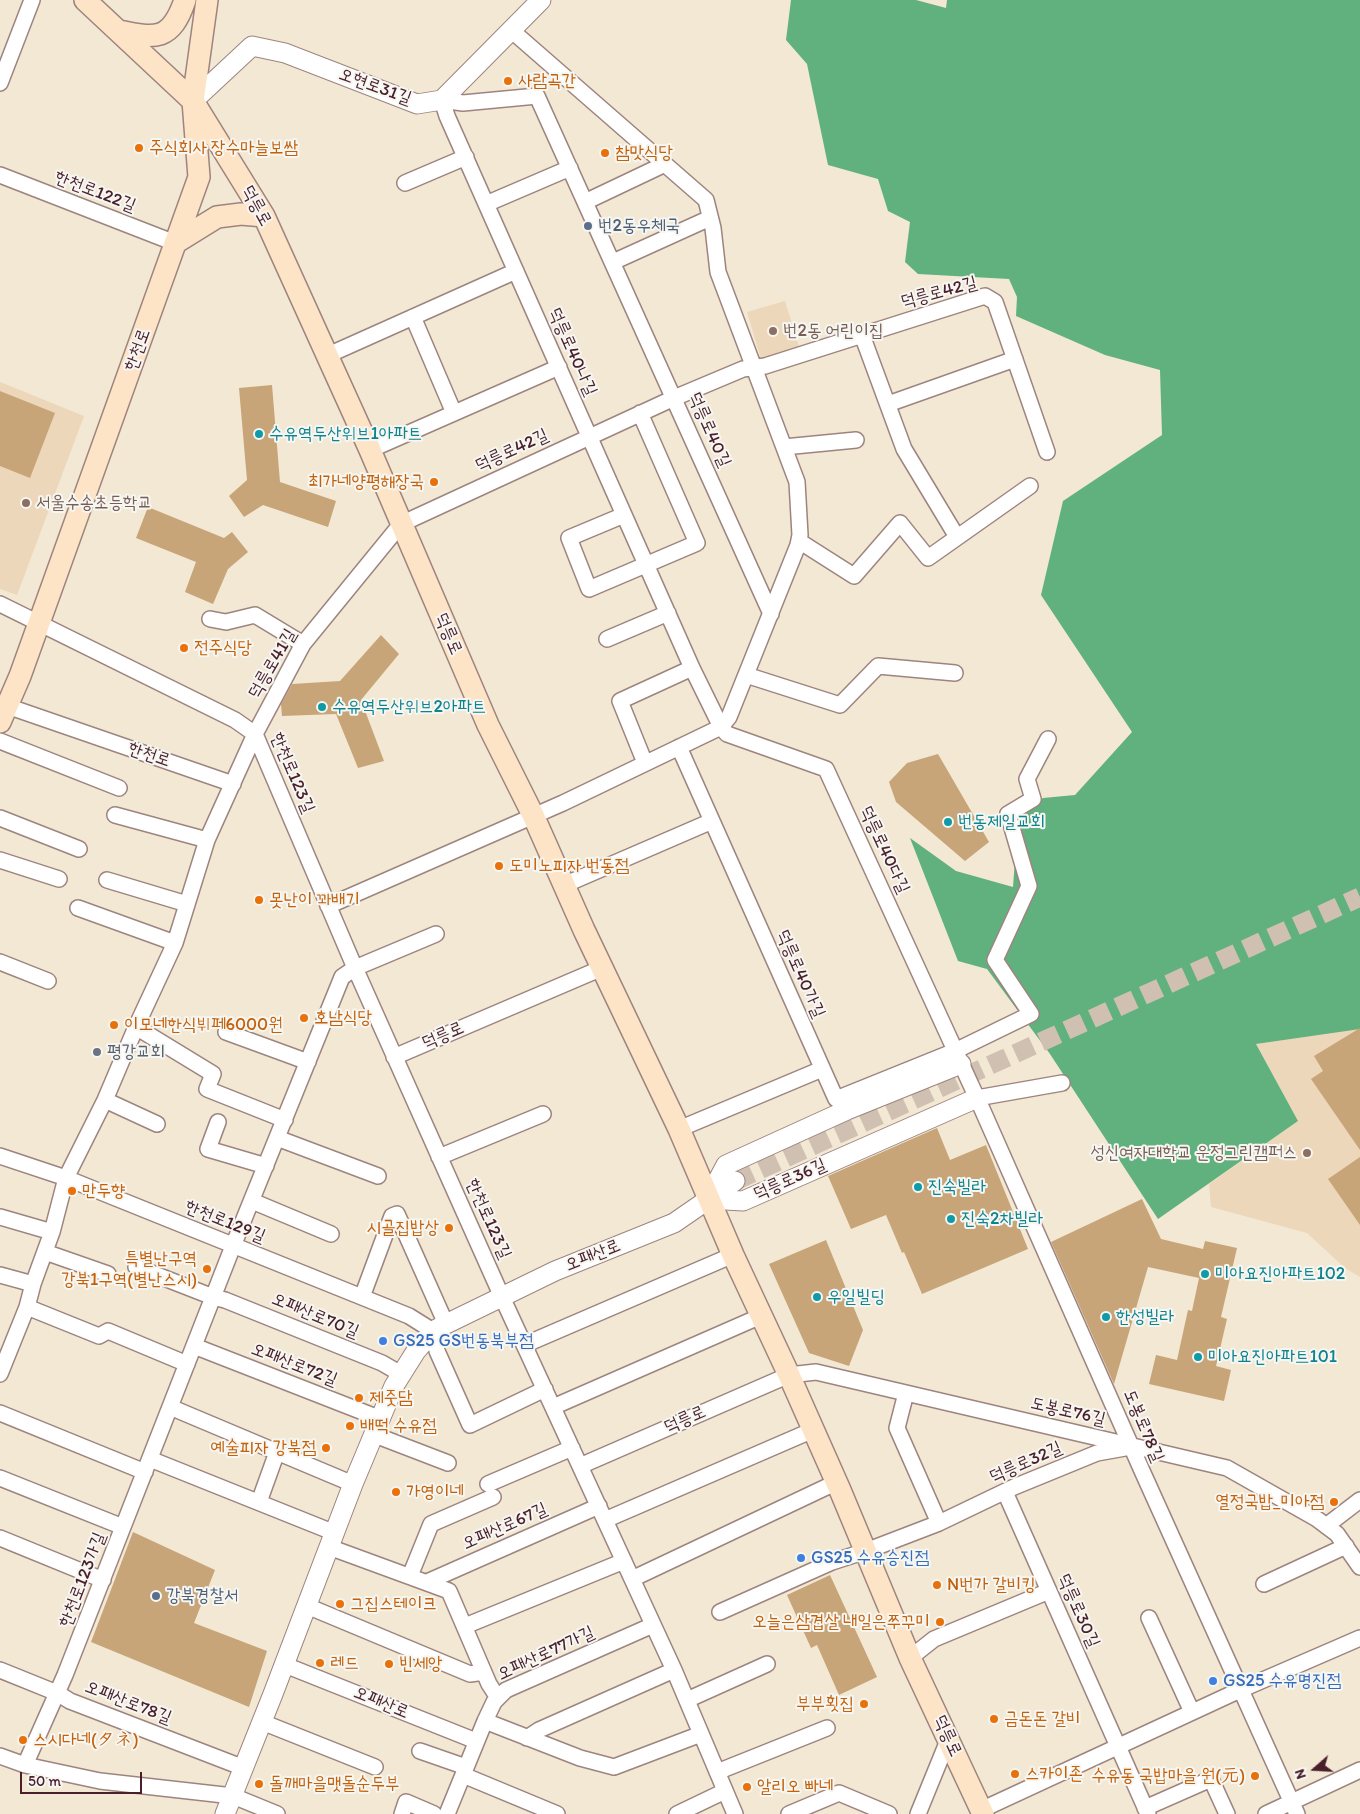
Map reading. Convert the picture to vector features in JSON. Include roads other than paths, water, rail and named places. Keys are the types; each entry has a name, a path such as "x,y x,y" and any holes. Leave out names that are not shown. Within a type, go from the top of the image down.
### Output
{"main road":[{"name":"덕릉로","path":"85,0 193,101 264,216 370,450 488,726 533,815 602,968 679,1130 733,1255 837,1482 910,1658 982,1812"},
{"path":"119,31 146,37 153,37 165,32 170,28 185,0"},
{"name":"한천로","path":"6,701 40,622 199,177 193,101 207,0"},
{"path":"176,243 217,217 228,214 264,216"}],"street":[{"path":"0,83 5,54 32,0"},
{"path":"442,100 541,0"},
{"path":"328,906 563,803 721,727 729,717 799,541 797,482 718,272 706,200 511,30"},
{"name":"오현로31길","path":"193,101 252,46 285,53 418,104 442,100"},
{"name":"덕릉로40길","path":"442,100 463,103 537,96 771,614"},
{"name":"덕릉로40나길","path":"442,100 447,116 692,668 721,727"},
{"path":"405,183 466,157"},
{"path":"586,202 665,164"},
{"path":"486,204 570,168"},
{"name":"한천로122길","path":"0,175 176,243"},
{"path":"613,262 710,218"},
{"path":"326,356 516,271"},
{"name":"덕릉로42길","path":"401,524 640,413 743,368 765,366 985,296 995,302 1047,452"},
{"path":"413,317 454,413"},
{"path":"862,335 904,449 957,537"},
{"path":"888,404 1015,359"},
{"path":"370,450 559,367"},
{"path":"624,515 569,538 589,589 697,543 640,413"},
{"path":"784,447 856,440"},
{"path":"799,541 854,576 900,523 928,558 1030,486"},
{"name":"덕릉로41길","path":"0,1374 52,1232 66,1178 105,1100 136,1027 175,944 208,840 255,734 303,644 401,524"},
{"name":"한천로123길","path":"0,604 40,622 234,720 255,734 354,968 502,1297"},
{"path":"607,639 668,613"},
{"path":"210,619 226,622 255,615 303,644"},
{"path":"746,674 840,705 878,666 955,673"},
{"path":"645,763 620,701 692,668"},
{"name":"한천로","path":"6,701 233,784"},
{"name":"덕릉로40다길","path":"721,727 727,734 826,769 958,1058"},
{"path":"708,1198 726,1165 958,1058 1031,1014 995,960 1029,886 1008,814 1032,798 1027,779 1048,739"},
{"path":"0,740 119,788"},
{"name":"덕릉로40가길","path":"679,747 836,1099 958,1058"},
{"path":"115,816 208,840"},
{"path":"0,818 79,849"},
{"path":"564,885 712,821"},
{"path":"0,860 59,879"},
{"path":"107,880 188,904"},
{"path":"78,908 175,944"},
{"path":"354,968 436,934"},
{"path":"0,962 48,981"},
{"name":"한천로123가길","path":"25,1765 57,1694 103,1580 233,1246 342,978 354,968"},
{"name":"덕릉로","path":"394,1057 602,968"},
{"path":"136,1027 212,1074 207,1089 285,1120"},
{"path":"226,1032 308,1062"},
{"name":"도봉로78길","path":"958,1058 1240,1690 1295,1808"},
{"path":"679,1130 822,1069"},
{"name":"덕릉로36길","path":"708,1198 743,1201 977,1098 1062,1083"},
{"path":"105,1100 157,1124"},
{"path":"439,1157 543,1114"},
{"path":"218,1122 208,1150 266,1166"},
{"path":"277,1138 378,1176"},
{"name":"한천로129길","path":"0,1156 66,1178 440,1328"},
{"name":"오패산로","path":"225,1814 285,1665 353,1484 394,1386 416,1351 440,1328 502,1297 555,1271 674,1224 708,1198 735,1181"},
{"path":"252,1201 331,1234"},
{"path":"362,1297 392,1216 397,1214 440,1328 437,1351 470,1426 545,1389"},
{"path":"0,1217 52,1232"},
{"path":"45,1252 108,1274"},
{"path":"524,1345 733,1255"},
{"name":"오패산로70길","path":"136,1267 225,1300 382,1363 402,1374"},
{"path":"0,1275 33,1284"},
{"path":"502,1297 674,1670 735,1814"},
{"path":"26,1307 99,1336 108,1331 187,1364"},
{"path":"553,1407 761,1316"},
{"name":"오패산로72길","path":"194,1346 378,1427"},
{"name":"도봉로76길","path":"789,1375 816,1372 1227,1468 1317,1519 1337,1534 1360,1567"},
{"name":"덕릉로","path":"580,1466 789,1375"},
{"path":"906,1393 898,1428 939,1523"},
{"path":"170,1407 353,1484"},
{"path":"0,1413 258,1502 332,1540 410,1576 449,1591 484,1672 498,1698"},
{"path":"378,1427 448,1463"},
{"path":"602,1513 813,1430"},
{"name":"덕릉로32길","path":"866,1551 939,1523 1004,1492 1097,1452 1132,1446"},
{"path":"410,1576 431,1524 572,1448"},
{"path":"258,1502 278,1452"},
{"path":"0,1478 124,1527"},
{"path":"632,1580 837,1482"},
{"name":"덕릉로30길","path":"1004,1492 1147,1811"},
{"path":"1326,1526 1360,1500"},
{"name":"오패산로67길","path":"427,1582 602,1513"},
{"path":"0,1538 103,1580"},
{"path":"1264,1584 1346,1546"},
{"path":"720,1612 832,1562 866,1551"},
{"path":"465,1626 624,1561"},
{"path":"910,1658 934,1639 1049,1591"},
{"path":"307,1606 470,1674 484,1672"},
{"path":"1149,1618 1192,1712"},
{"name":"오패산로77가길","path":"447,1814 485,1721 498,1698 506,1690 653,1625"},
{"path":"982,1812 1118,1746 1360,1638"},
{"path":"687,1700 767,1664"},
{"name":"오패산로","path":"285,1665 476,1741"},
{"name":"오패산로78길","path":"0,1670 70,1701 244,1768"},
{"path":"527,1738 539,1730 674,1670"},
{"path":"485,1721 580,1758 614,1767 701,1734"},
{"path":"262,1722 375,1767"},
{"path":"717,1772 827,1728"},
{"path":"918,1814 949,1738"},
{"path":"420,1751 557,1814"},
{"path":"0,1756 25,1765 100,1781 232,1796 277,1814"},
{"path":"1266,1814 1295,1808 1360,1770"},
{"path":"1147,1811 1211,1779 1227,1814"},
{"path":"676,1814 725,1791"},
{"path":"789,1814 839,1793 889,1814"},
{"path":"404,1808 434,1814"}],"tunnel":[{"path":"735,1181 1360,897"}],"place":[{"name":"사람곡간","path":"508,81"},
{"name":"주식회사 장수마늘보쌈","path":"139,148"},
{"name":"참맛식당","path":"605,153"},
{"name":"번2동우체국","path":"588,226"},
{"name":"번2동 어린이집","path":"773,331"},
{"name":"수유역두산위브1아파트","path":"259,434"},
{"name":"최가네양평해장국","path":"434,482"},
{"name":"서울수송초등학교","path":"26,503"},
{"name":"전주식당","path":"184,648"},
{"name":"수유역두산위브2아파트","path":"322,707"},
{"name":"번동제일교회","path":"948,822"},
{"name":"도미노피자 번동점","path":"499,866"},
{"name":"못난이 꽈배기","path":"259,900"},
{"name":"호남식당","path":"304,1018"},
{"name":"이모네한식뷔페6000원","path":"114,1025"},
{"name":"평강교회","path":"97,1052"},
{"name":"성신여자대학교 운정그린캠퍼스","path":"1307,1153"},
{"name":"진숙빌라","path":"918,1187"},
{"name":"만두향","path":"72,1191"},
{"name":"진숙2차빌라","path":"951,1219"},
{"name":"시골집밥상","path":"449,1228"},
{"name":"특별난구역 강북1구역(별난스시)","path":"207,1269"},
{"name":"미아요진아파트102","path":"1205,1274"},
{"name":"우일빌딩","path":"817,1297"},
{"name":"한성빌라","path":"1106,1317"},
{"name":"GS25 GS번동북부점","path":"383,1341"},
{"name":"미아요진아파트101","path":"1198,1357"},
{"name":"제줏담","path":"359,1398"},
{"name":"배떡 수유점","path":"350,1426"},
{"name":"예술피자 강북점","path":"326,1448"},
{"name":"가영이네","path":"396,1492"},
{"name":"열정국밥_미아점","path":"1334,1502"},
{"name":"GS25 수유승진점","path":"801,1558"},
{"name":"N번가 갈비킹","path":"937,1585"},
{"name":"강북경찰서","path":"156,1596"},
{"name":"그집스테이크","path":"340,1604"},
{"name":"오늘은삼겹살 내일은쭈꾸미","path":"940,1622"},
{"name":"레드","path":"320,1663"},
{"name":"빈세앙","path":"389,1664"},
{"name":"GS25 수유명진점","path":"1213,1681"},
{"name":"부부횟집","path":"864,1704"},
{"name":"금돈돈 갈비","path":"994,1719"},
{"name":"스시다네(タネ)","path":"23,1740"},
{"name":"스카이존","path":"1015,1774"},
{"name":"수유동 국밥마을 원(元)","path":"1255,1776"},
{"name":"돌깨마을맷돌순두부","path":"259,1784"},
{"name":"알리오 빠네","path":"747,1787"}]}
